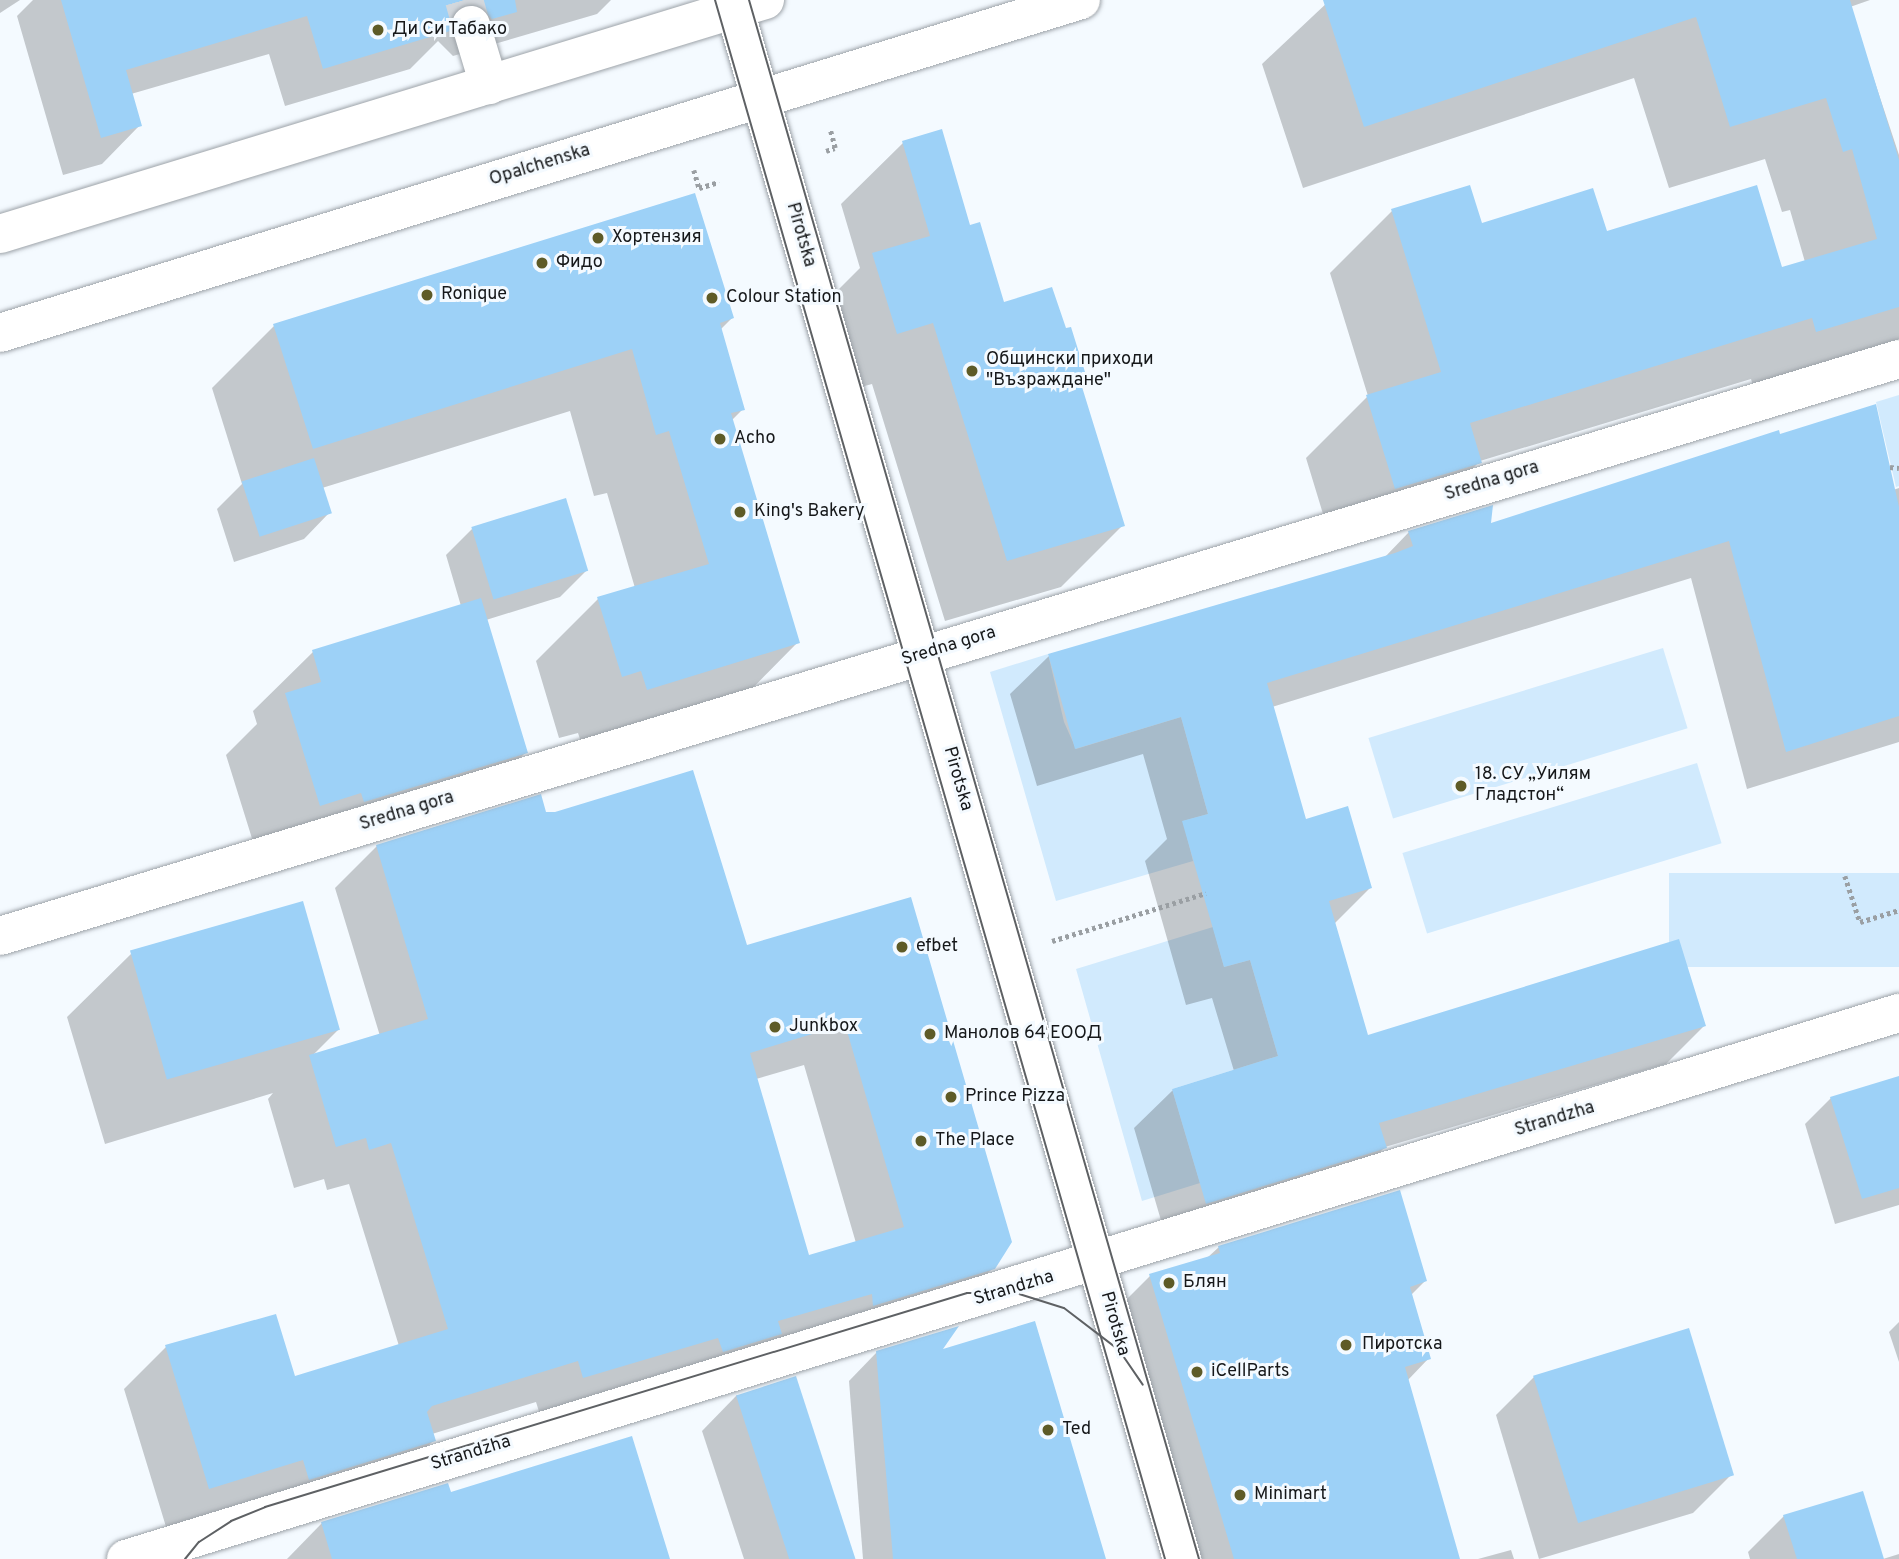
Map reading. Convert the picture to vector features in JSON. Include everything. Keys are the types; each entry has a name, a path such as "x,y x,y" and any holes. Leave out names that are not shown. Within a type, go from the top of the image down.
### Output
{"street":[{"name":"Opalchenska","path":"0,333 1081,0"},
{"name":"Pirotska","path":"744,3 761,98 1182,1559"},
{"path":"0,234 489,85 744,3"},
{"path":"471,25 489,85"},
{"name":"Sredna gora","path":"0,936 1899,359"},
{"name":"Strandzha","path":"127,1559 1097,1264 1899,1013"}],"path":[{"path":"815,154 835,148 828,125"},
{"path":"693,166 699,188 719,182"},
{"path":"1891,467 1899,468"},
{"path":"1845,876 1860,922 1899,909"},
{"path":"1048,942 1206,893"}],"shaded area":[{"path":"1899,395 1899,486 1896,487 1876,402"},
{"path":"1663,648 1688,728 1393,818 1368,738"},
{"path":"1048,654 1064,722 1076,749 1181,717 1208,814 1183,821 1193,861 1056,901 990,672"},
{"path":"1697,763 1722,843 1427,933 1402,853"},
{"path":"1669,873 1899,873 1899,967 1669,967"},
{"path":"1213,927 1224,967 1250,960 1278,1056 1172,1089 1200,1183 1142,1201 1076,969"}],"building":[{"path":"61,0 515,0 517,12 492,19 477,4 464,4 450,19 450,31 323,69 307,16 126,70 142,126 101,138"},
{"path":"1323,0 1850,0 1899,160 1899,307 1816,332 1812,318 1470,423 1482,463 1395,489 1366,395 1441,372 1391,209 1470,185 1482,223 1593,188 1607,231 1757,185 1782,267 1877,239 1852,149 1843,152 1826,98 1730,127 1696,17 1364,127"},
{"path":"942,129 970,225 980,222 1004,302 1052,287 1066,328 1071,327 1085,372 1078,374 1125,526 1007,561 933,323 897,334 872,253 930,236 902,141"},
{"path":"695,193 734,318 720,323 745,410 731,413 800,643 647,690 641,671 622,677 597,597 709,564 669,431 656,435 632,349 313,449 273,324"},
{"path":"1876,404 1899,507 1899,716 1786,752 1729,541 1267,683 1306,819 1348,806 1372,888 1329,901 1368,1035 1679,939 1706,1026 1379,1123 1387,1148 1206,1204 1172,1089 1278,1056 1250,960 1224,967 1182,821 1208,814 1181,717 1075,749 1048,654 1395,553 1413,546 1408,531 1493,505 1491,523 1779,430 1780,434"},
{"path":"314,458 332,513 260,537 242,481"},
{"path":"566,498 588,571 494,600 471,527"},
{"path":"481,598 528,753 364,802 361,793 320,806 285,693 321,682 312,650"},
{"path":"693,770 747,945 911,897 1012,1242 995,1269 873,1306 872,1294 778,1321 782,1334 723,1352 718,1338 583,1378 578,1361 432,1406 427,1412 436,1441 309,1480 303,1460 209,1489 165,1345 276,1314 295,1376 448,1329 391,1143 369,1150 366,1138 336,1147 309,1055 428,1019 376,845 541,794 546,812 555,812","holes":["845,1024 904,1227 809,1255 750,1053"]},
{"path":"303,901 340,1030 167,1079 130,951"},
{"path":"1899,1076 1899,1188 1862,1199 1830,1097"},
{"path":"1400,1190 1427,1281 1410,1287 1431,1359 1405,1367 1460,1559 1234,1559 1149,1274 1220,1253 1218,1246"},
{"path":"1035,1321 1106,1559 893,1559 876,1351 959,1326 943,1349"},
{"path":"1689,1328 1734,1475 1578,1523 1533,1376"},
{"path":"796,1376 855,1559 789,1559 736,1395"},
{"path":"632,1436 670,1559 332,1559 321,1522 448,1483 451,1492"},
{"path":"1863,1491 1884,1559 1797,1559 1783,1515"}],"tunnel":[{"path":"464,0 471,25"}],"tram line":[{"path":"715,0 1165,1559"},
{"path":"749,0 1199,1559"},
{"path":"185,1559 199,1542 231,1521 265,1507 967,1293 1016,1293 1064,1308 1119,1350 1143,1385"}],"place":[{"name":"Ди Си Табако","path":"378,30"},
{"name":"Хортензия","path":"598,238"},
{"name":"Фидо","path":"542,263"},
{"name":"Ronique","path":"427,295"},
{"name":"Colour Station","path":"712,298"},
{"name":"Общински приходи \"Възраждане\"","path":"972,371"},
{"name":"Acho","path":"720,439"},
{"name":"King's Bakery","path":"740,512"},
{"name":"18. СУ „Уилям Гладстон“","path":"1461,786"},
{"name":"efbet","path":"902,947"},
{"name":"Junkbox","path":"775,1027"},
{"name":"Манолов 64 ЕООД","path":"930,1034"},
{"name":"Prince Pizza","path":"951,1097"},
{"name":"The Place","path":"921,1141"},
{"name":"Блян","path":"1169,1283"},
{"name":"Пиротска","path":"1346,1345"},
{"name":"iCellParts","path":"1197,1372"},
{"name":"Ted","path":"1048,1430"},
{"name":"Minimart","path":"1240,1495"}]}
